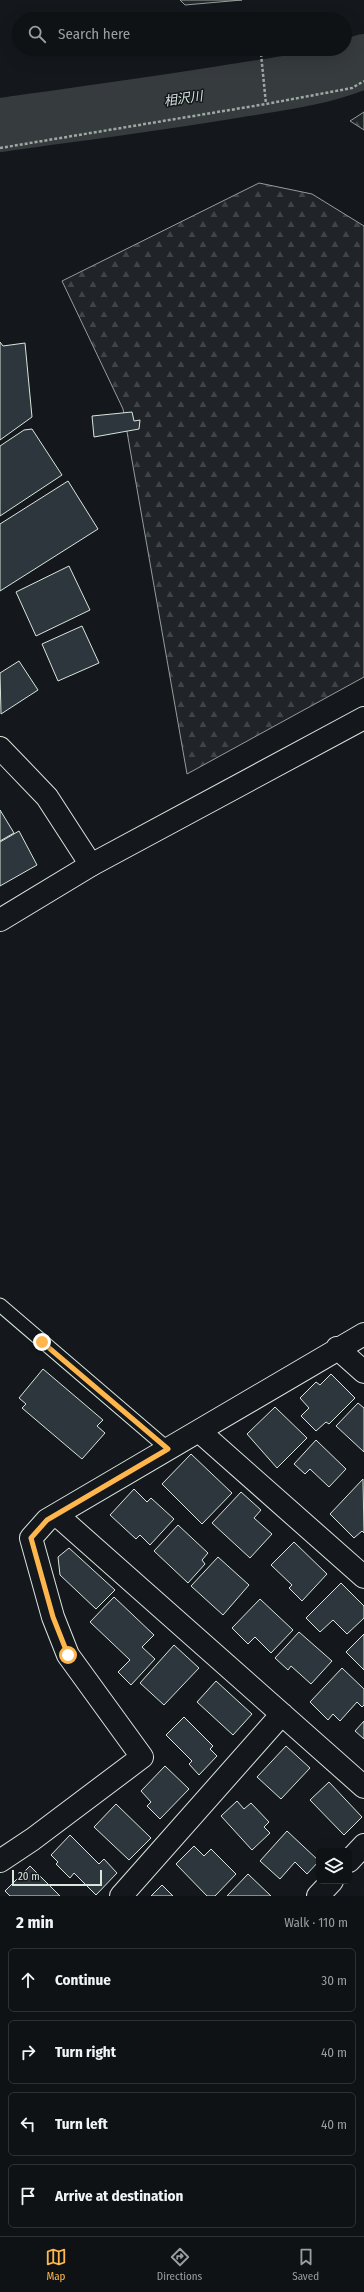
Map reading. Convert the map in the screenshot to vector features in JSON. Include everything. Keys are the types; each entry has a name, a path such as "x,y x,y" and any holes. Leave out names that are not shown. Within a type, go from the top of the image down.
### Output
{"street":[{"path":"0,920 91,865 364,718"},
{"path":"0,748 47,797 91,865"},
{"path":"0,1861 33,1839 142,1757 68,1655 53,1617 31,1538 47,1520 337,1348 364,1334"},
{"path":"337,1348 364,1372"},
{"path":"199,1431 364,1577"},
{"path":"57,1514 364,1787"},
{"path":"121,1896 282,1714"},
{"path":"352,1858 364,1844"},
{"path":"318,1896 329,1884"}],"lane":[{"path":"0,1305 168,1449"}],"path":[{"path":"261,56 266,104"},
{"path":"0,148 266,104 352,88 364,81"}],"green space":[{"path":"364,112 364,130 350,121"},
{"path":"259,183 312,194 364,226 364,677 187,774 123,409 62,281"}],"shaded area":[{"path":"180,0 242,0 185,5"}],"building":[{"path":"0,342 3,346 25,343 32,417 0,440"},
{"path":"132,412 134,421 140,420 139,429 94,437 92,416"},
{"path":"32,429 62,475 0,516 0,446 24,430"},
{"path":"68,481 98,529 0,591 0,524"},
{"path":"69,566 90,610 36,636 16,592"},
{"path":"82,626 99,663 58,681 42,644"},
{"path":"19,661 38,690 1,714 0,673"},
{"path":"0,810 14,833 0,841"},
{"path":"19,831 37,865 0,886 0,842"},
{"path":"43,1369 103,1420 97,1426 105,1433 82,1459 22,1408 26,1404 19,1398"},
{"path":"331,1374 355,1398 329,1424 326,1422 316,1431 301,1416 309,1408 300,1398 316,1382 320,1385"},
{"path":"358,1403 364,1408 364,1452 336,1426"},
{"path":"275,1407 307,1438 277,1468 247,1434"},
{"path":"316,1440 346,1469 329,1487 310,1469 305,1474 294,1464"},
{"path":"191,1454 232,1493 202,1524 162,1484"},
{"path":"363,1479 364,1533 362,1531 354,1538 330,1514"},
{"path":"134,1489 147,1502 151,1498 174,1519 150,1545 140,1535 136,1539 110,1515"},
{"path":"241,1492 261,1510 254,1518 272,1534 250,1558 212,1523"},
{"path":"178,1525 208,1553 202,1560 205,1564 188,1583 154,1551"},
{"path":"294,1542 327,1574 302,1601 289,1588 292,1585 271,1565"},
{"path":"69,1548 115,1590 96,1609 60,1575 58,1557"},
{"path":"218,1557 249,1585 223,1615 191,1586"},
{"path":"341,1583 364,1606 364,1618 347,1634 333,1620 320,1632 306,1618"},
{"path":"114,1597 154,1635 142,1647 155,1659 131,1685 118,1672 130,1660 90,1622"},
{"path":"260,1599 293,1630 271,1653 255,1637 248,1644 232,1628"},
{"path":"299,1632 332,1661 311,1684 291,1666 288,1670 275,1658"},
{"path":"364,1634 364,1670 346,1652"},
{"path":"174,1645 199,1668 164,1705 140,1683"},
{"path":"342,1668 364,1689 364,1705 362,1707 357,1702 340,1721 333,1714 328,1720 310,1702"},
{"path":"216,1681 252,1714 233,1735 197,1702"},
{"path":"184,1717 213,1746 210,1749 217,1756 199,1775 189,1764 192,1761 166,1735"},
{"path":"364,1721 364,1739 355,1731"},
{"path":"286,1746 310,1768 281,1799 257,1777"},
{"path":"165,1766 189,1789 160,1819 147,1806 151,1802 141,1791"},
{"path":"329,1782 362,1817 344,1835 310,1800"},
{"path":"237,1801 244,1809 251,1803 269,1822 264,1827 270,1833 252,1850 221,1816"},
{"path":"116,1804 151,1838 129,1860 94,1827"},
{"path":"287,1831 316,1858 316,1864 307,1874 295,1862 280,1879 260,1861"},
{"path":"70,1835 99,1864 104,1859 117,1873 96,1895 74,1873 70,1878 56,1864 58,1862 51,1855"},
{"path":"194,1846 204,1856 211,1849 236,1874 215,1896 207,1896 176,1864"},
{"path":"30,1866 60,1896 10,1896 5,1891"},
{"path":"248,1874 271,1896 227,1896"},
{"path":"162,1885 173,1896 151,1896"}],"waterway":[{"name":"相沢川","path":"0,125 146,105 284,83 316,77 364,61"}],"route":[{"path":"42,1342 168,1449 47,1520 31,1538 53,1617 68,1655"}]}
